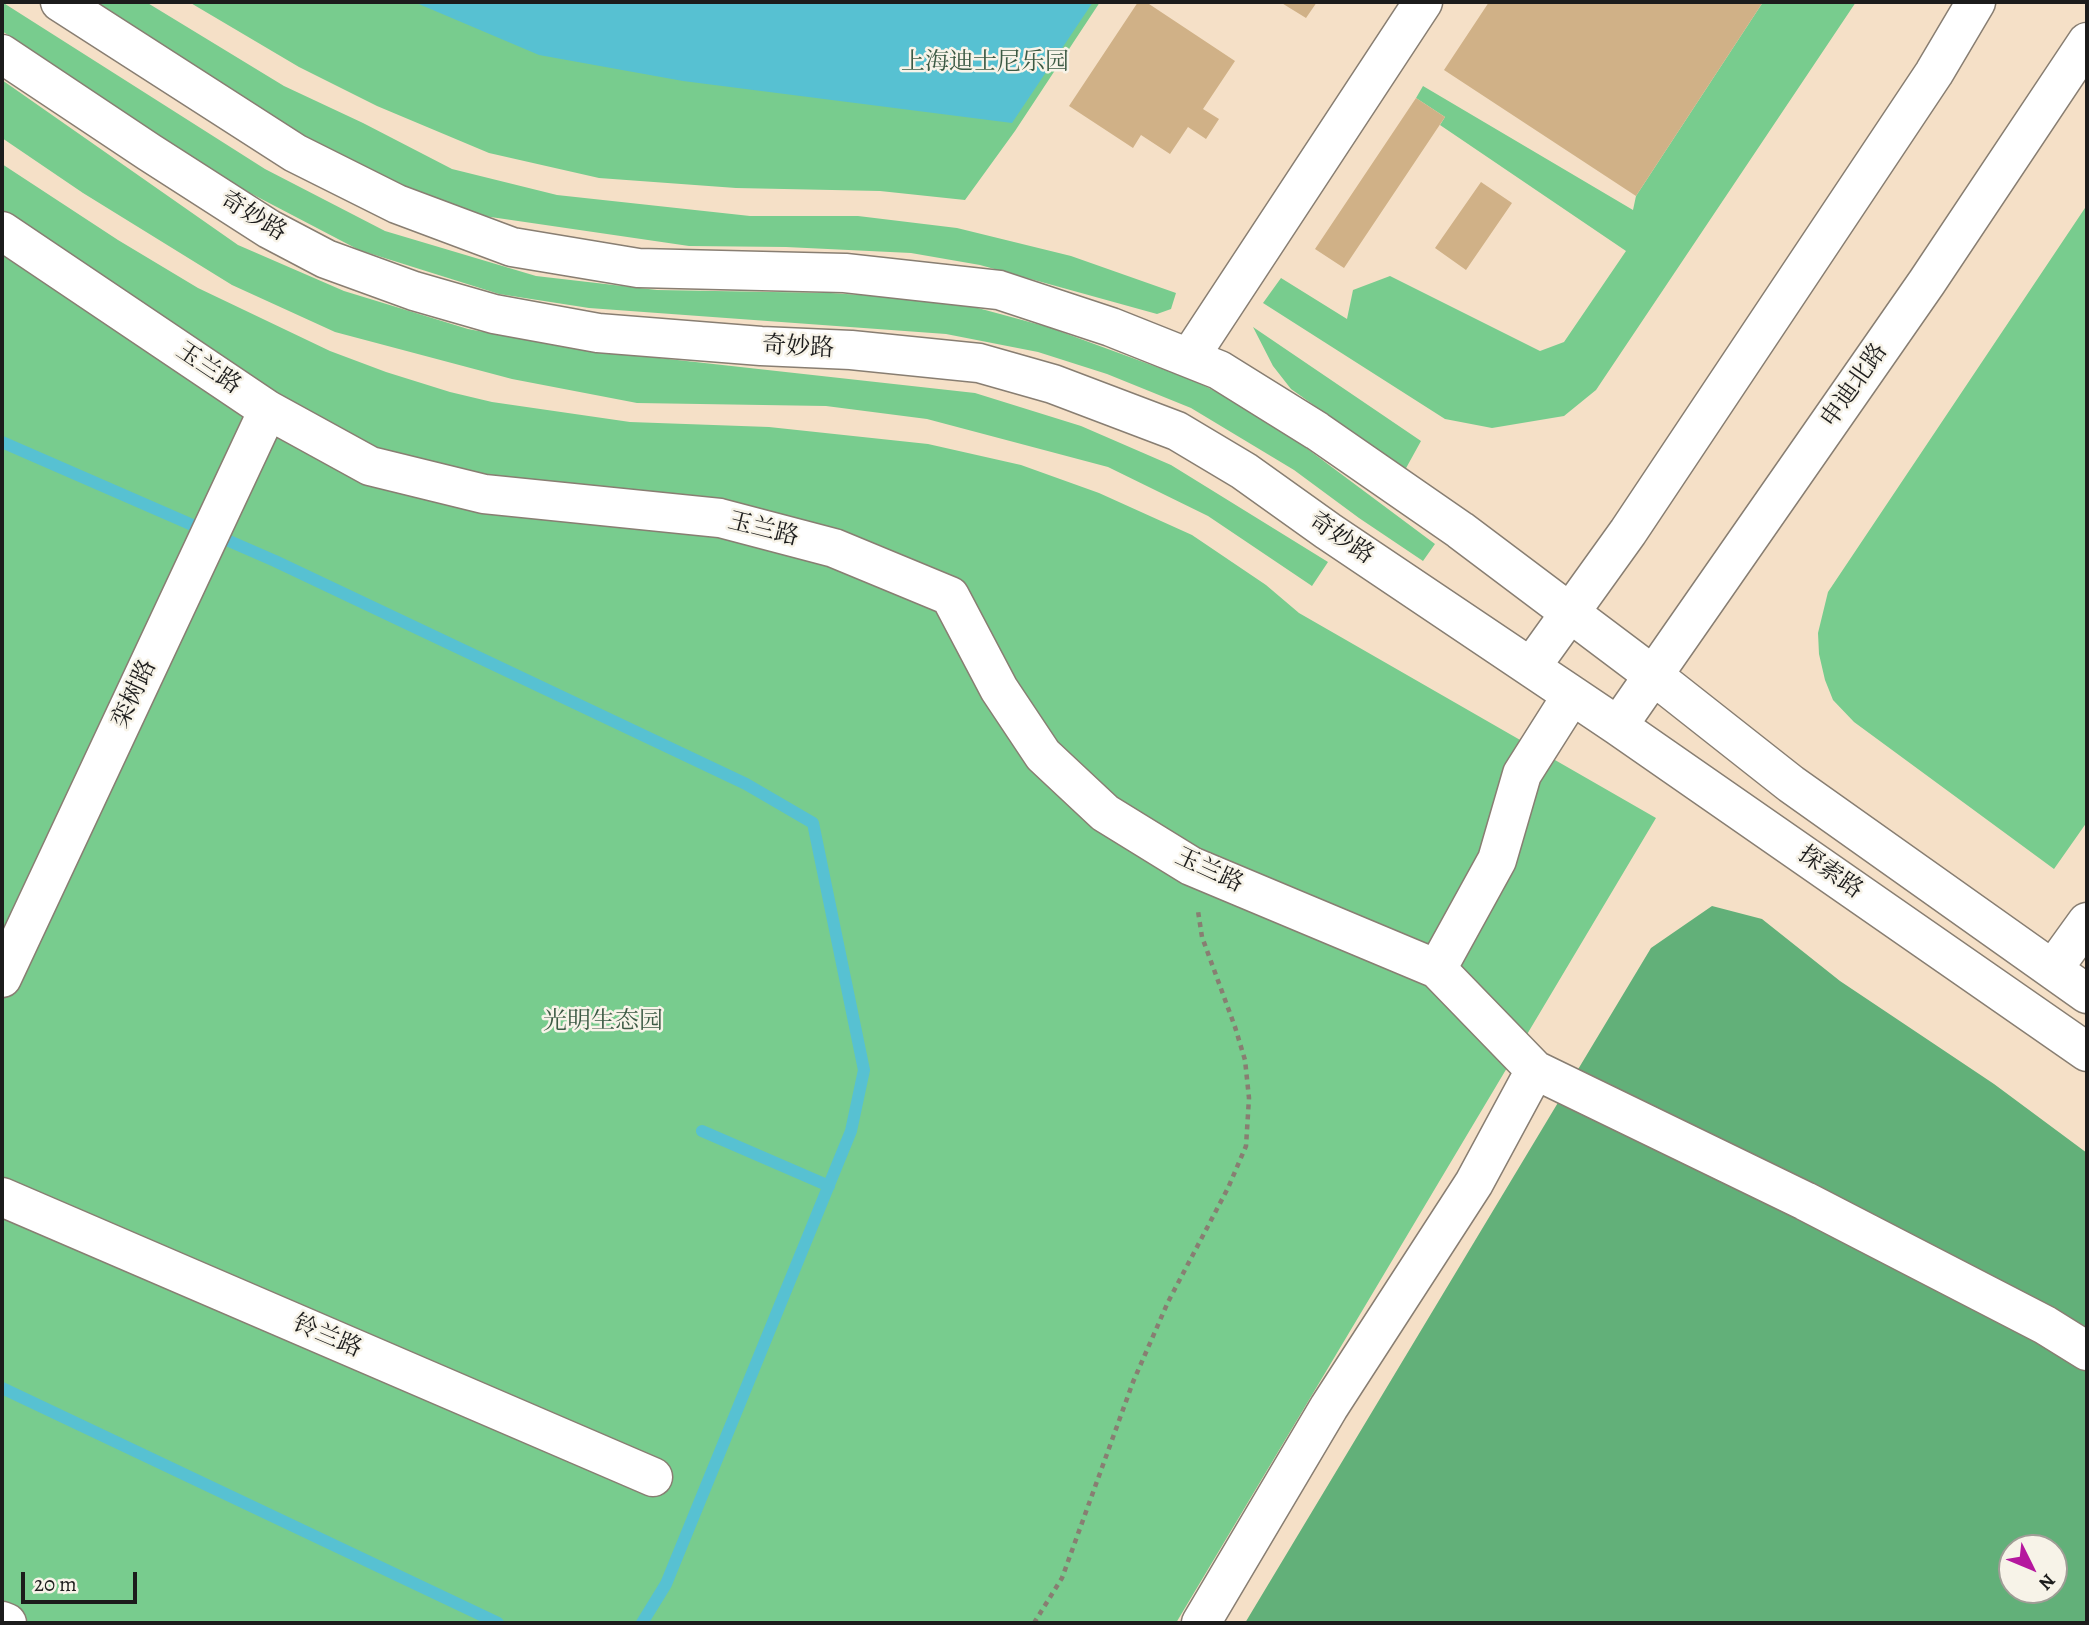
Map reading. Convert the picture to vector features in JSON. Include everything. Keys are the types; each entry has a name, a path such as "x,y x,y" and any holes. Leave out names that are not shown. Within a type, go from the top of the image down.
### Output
{"street":[{"path":"60,2 295,153 397,204 512,247 638,268 845,272 999,290 1111,327 1219,370 1317,431 1460,530 1572,613"},
{"path":"1189,358 1423,2"},
{"path":"1531,667 1572,613 1934,73 1976,2"},
{"name":"申迪北路","path":"1618,726 1927,282 2087,42"},
{"name":"奇妙路","path":"2,54 269,229 326,259 414,291 494,314 598,333 851,350 979,363 1054,384 1177,431 1244,471 1328,531 1573,695"},
{"name":"玉兰路","path":"2,231 268,410 370,466 484,495 720,518 834,548 950,596 999,689 1043,755 1105,813 1191,866 1437,970"},
{"name":"栾树路","path":"2,978 268,410"},
{"name":"探索路","path":"1572,613 1791,784 2087,993"},
{"path":"1573,695 1522,774 1497,860 1437,970 1535,1070 1805,1201 2045,1325 2087,1351"},
{"name":"探索路","path":"1573,695 2087,1052"},
{"path":"2053,969 2087,922"},
{"path":"1201,1623 1329,1407 1474,1183 1535,1070"},
{"name":"铃兰路","path":"2,1197 653,1478"},
{"path":"2,1621 7,1623"}],"path":[{"path":"1034,1623 1062,1578 1133,1382 1168,1302 1247,1146 1250,1098 1244,1060 1235,1027 1202,937 1191,866"}],"green space":[{"path":"2,2 265,169 385,231 536,276 657,290 831,293 952,301 1048,327 1195,381 1262,415 1435,544 1423,561 1294,470 1191,408 1107,374 1038,352 946,334 589,308 499,294 359,250 250,193 181,152 2,31"},
{"path":"73,2 146,2 284,86 452,169 557,195 750,216 858,216 957,228 1071,256 1176,293 1171,309 1157,314 980,265 911,253 689,246 477,215 330,157"},
{"path":"189,2 1100,2 1015,131 965,200 880,191 736,188 599,178 489,153 377,106 299,67"},
{"path":"1763,2 1856,2 1596,390 1564,416 1492,428 1445,419 1263,303 1281,278 1347,319 1353,290 1390,276 1540,351 1564,342 1626,251 1440,125 1445,117 1416,98 1423,86 1633,210 1636,196"},
{"path":"2,80 238,245 344,291 468,329 569,348 975,393 1081,426 1171,465 1328,562 1312,586 1208,516 1108,467 927,419 826,406 637,403 512,379 335,332 232,285 83,193 2,138"},
{"name":"光明生态园","path":"2,164 118,240 198,288 330,351 450,392 492,402 630,422 769,427 928,444 1021,465 1099,493 1192,535 1266,585 1299,613 1656,818 1176,1623 2,1623"},
{"path":"2087,205 2087,822 2054,869 1854,722 1833,700 1819,654 1818,633 1828,592"},
{"path":"1253,327 1421,441 1405,470 1291,389 1273,366"},
{"path":"1712,906 1762,919 1840,981 1994,1084 2087,1153 2087,1623 1245,1623 1651,948"}],"water":[{"name":"上海迪士尼乐园","path":"414,2 1093,2 1012,123 683,81 539,55"}],"building":[{"path":"1138,2 1146,2 1235,61 1203,109 1219,119 1206,139 1188,127 1170,154 1141,135 1133,148 1069,106"},
{"path":"1280,2 1317,2 1306,18"},
{"path":"1489,2 1763,2 1636,196 1444,70"},
{"path":"1416,98 1445,117 1344,268 1315,249"},
{"path":"1481,182 1512,203 1466,270 1435,248"}],"waterway":[{"path":"2,442 275,561 746,784 813,823 864,1070 851,1131 666,1584 642,1623"},
{"path":"702,1131 829,1186"},
{"path":"2,1388 498,1623"}]}
